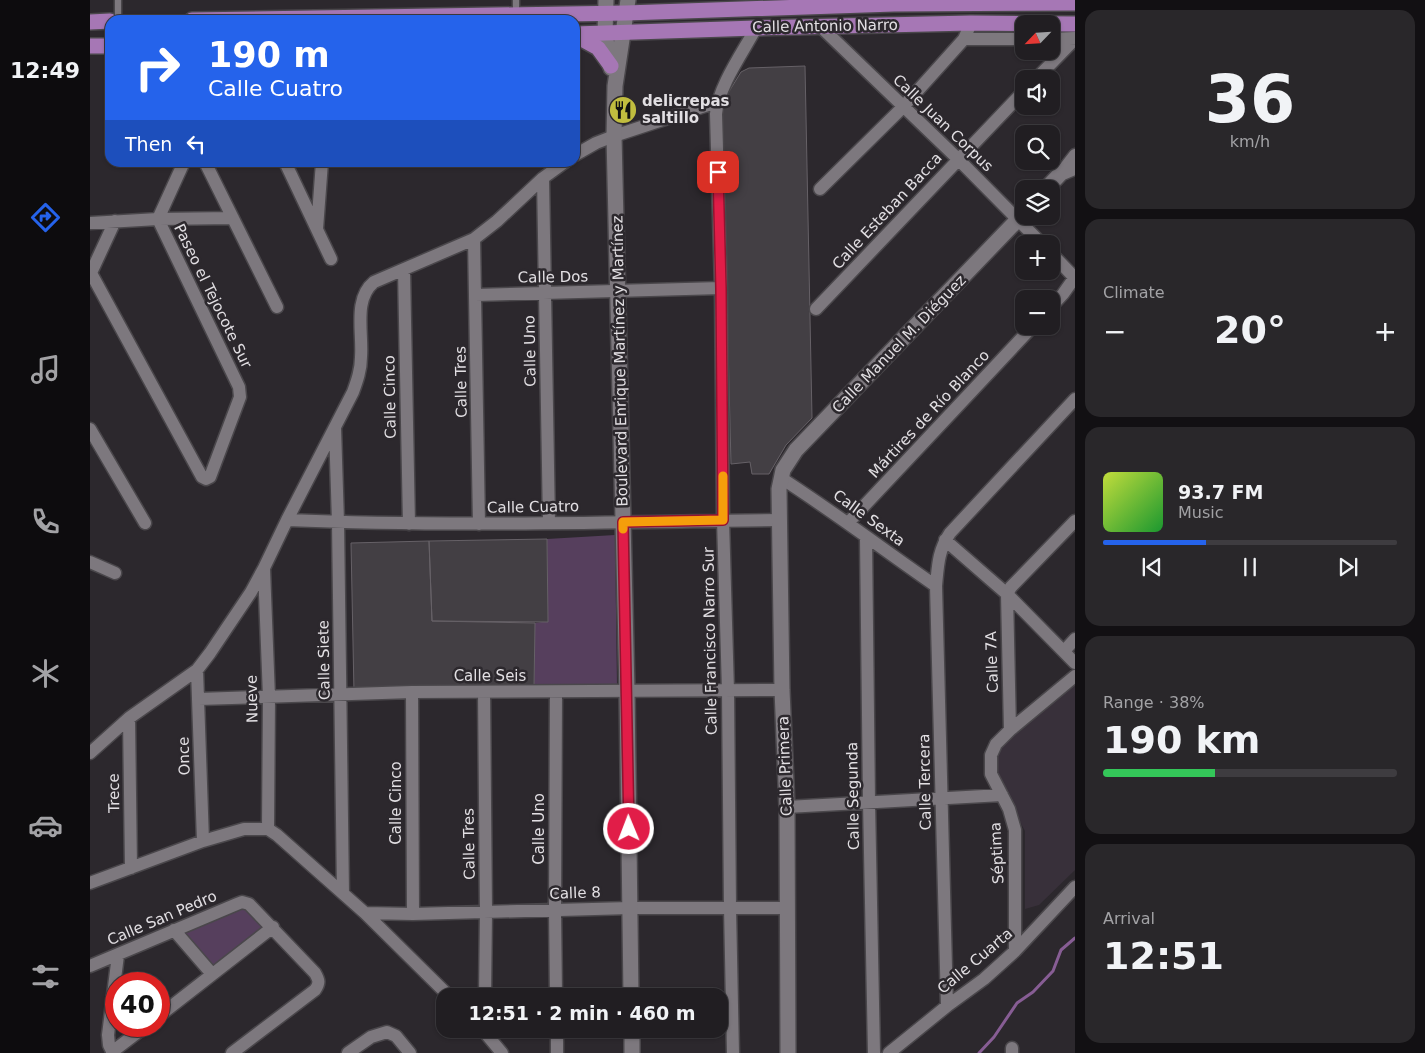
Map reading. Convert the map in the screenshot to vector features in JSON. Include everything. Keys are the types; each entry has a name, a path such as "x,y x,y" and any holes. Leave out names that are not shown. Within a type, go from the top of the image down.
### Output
{"main road":[{"name":"Calle Antonio Narro","path":"317,15 516,7 1075,3"},
{"path":"90,22 105,21"},
{"name":"Calle Antonio Narro","path":"580,35 756,28 971,23 1075,24"},
{"path":"580,37 598,48 611,66"},
{"path":"90,46 105,46"}],"street":[{"name":"Boulevard Enrique Martínez y Martínez","path":"627,6 615,86 614,136 627,691 631,988"},
{"name":"Boulevard Enrique Martínez y Martínez","path":"605,7 605,34 615,86"},
{"path":"820,189 904,107 964,39 971,23"},
{"name":"Calle Juan Corpus","path":"821,27 958,159 1015,211"},
{"name":"Calle Francisco Narro Sur","path":"734,1053 717,102 756,28"},
{"path":"1060,38 1075,38"},
{"path":"1045,70 1075,38"},
{"path":"964,39 1015,39"},
{"name":"Calle Esteban Bacca","path":"816,310 1015,101"},
{"path":"580,152 614,136 717,102"},
{"path":"1056,180 1068,170 1075,155"},
{"path":"158,219 182,167"},
{"path":"208,167 277,307"},
{"path":"287,167 331,259"},
{"path":"317,229 322,167"},
{"path":"90,753 129,718 197,670 251,592 353,392 359,375 361,358 363,293 374,282 474,239 558,167"},
{"name":"Calle Uno","path":"543,178 549,523"},
{"path":"90,223 158,219 233,218"},
{"name":"Paseo el Tejocote Sur","path":"90,274 202,477 206,479 210,477 240,396 240,387 158,219"},
{"path":"90,274 115,221"},
{"name":"Calle Manuel M. Diéguez","path":"781,478 796,450 1015,222"},
{"name":"Calle Tres","path":"474,239 479,524"},
{"path":"1060,262 1075,277 1060,298"},
{"name":"Calle Cinco","path":"404,270 408,524"},
{"name":"Calle Dos","path":"476,295 721,288"},
{"name":"Mártires de Río Blanco","path":"848,523 1025,335"},
{"path":"1075,399 945,540 1007,594 1075,663"},
{"name":"Calle Siete","path":"335,427 343,893"},
{"path":"90,428 145,523"},
{"name":"Calle Primera","path":"781,478 782,690 787,807 788,1053"},
{"name":"Calle Sexta","path":"781,478 822,504 866,538 936,586"},
{"name":"Calle Cuatro","path":"287,520 479,524 780,520"},
{"path":"1007,594 1011,587 1075,521"},
{"name":"Calle Segunda","path":"866,538 874,1053"},
{"name":"Calle Tercera","path":"945,540 938,558 936,586 947,1006"},
{"path":"90,562 115,573"},
{"name":"Nueve","path":"264,568 269,697 268,828"},
{"name":"Calle 7A","path":"1007,594 1010,730"},
{"path":"1064,651 1075,639"},
{"name":"Once","path":"197,670 203,841"},
{"name":"Séptima","path":"1015,951 1015,830 1009,808 992,774 991,755 996,744 1010,730 1075,676"},
{"name":"Calle Seis","path":"199,699 412,692 782,690"},
{"name":"Calle Cinco","path":"412,692 413,914"},
{"name":"Calle Tres","path":"484,692 485,988"},
{"name":"Calle Uno","path":"556,692 556,988"},
{"name":"Trece","path":"129,718 131,868"},
{"path":"787,807 1002,795"},
{"path":"90,884 203,841 244,829 268,828 365,913 441,988"},
{"name":"Calle Cuarta","path":"889,1053 984,979 1015,951 1075,887"},
{"name":"Calle San Pedro","path":"90,966 237,904 246,902 274,927"},
{"name":"Calle 8","path":"365,913 413,914 630,908 787,908"},
{"path":"170,1007 274,927 315,973 319,979 319,985 232,1053"},
{"path":"174,930 212,974"},
{"path":"118,955 108,1035 112,1053 132,1037"},
{"path":"348,1053 380,1033 387,1032 396,1036 410,1053"},
{"path":"490,1038 502,1053"},
{"path":"557,1038 557,1053"},
{"path":"632,1038 632,1053"}],"lane":[{"path":"118,0 118,15"}],"shaded area":[{"path":"615,535 617,686 534,688 535,623 548,621 547,539"},
{"path":"1075,685 1075,870 1039,905 1025,909 1025,831 996,779 995,749"},
{"path":"244,906 263,928 211,967 182,933"}],"building":[{"path":"805,66 812,418 786,445 769,474 752,474 750,462 731,464 722,103 741,72 749,68"},
{"path":"547,539 548,622 432,621 429,541"},
{"path":"429,541 432,621 535,623 534,688 354,693 351,543"}],"waterway":[{"path":"979,1053 994,1037 1017,1003 1033,992 1053,971 1061,950 1075,938"}],"slow traffic":[{"path":"623,529 623,522 723,520 723,476"}],"place":[{"name":"delicrepas saltillo","path":"623,110"}],"route":[{"path":"629,829 623,522 723,520 718,172"}]}
